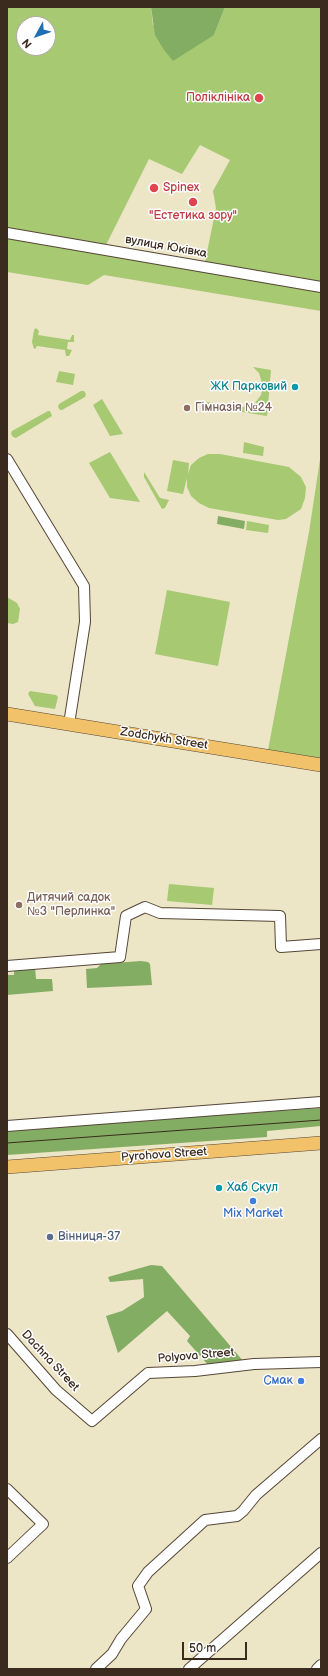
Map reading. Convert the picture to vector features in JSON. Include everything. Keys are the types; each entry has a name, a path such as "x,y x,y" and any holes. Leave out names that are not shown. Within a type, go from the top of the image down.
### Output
{"main road":[{"name":"Zodchykh Street","path":"7,714 321,765"},
{"name":"Pyrohova Street","path":"7,1167 321,1143"}],"street":[{"name":"вулиця Юківка","path":"7,233 321,287"},
{"path":"7,459 84,586 85,622 69,724"},
{"path":"7,966 120,957 126,916 145,907 160,913 280,916 281,947 321,944"},
{"path":"7,1126 321,1102"},
{"name":"Dachna Street","path":"7,1334 56,1390 92,1421"},
{"name":"Polyova Street","path":"92,1421 148,1373 195,1371 254,1364 321,1362"},
{"path":"96,1669 112,1654 121,1639 146,1609 138,1586 148,1572 205,1520 237,1516 256,1495 321,1439"},
{"path":"7,1489 43,1524 7,1558"},
{"path":"189,1669 321,1553"},
{"path":"316,1669 321,1665"}],"green space":[{"path":"7,7 151,7 153,25 214,35 225,7 321,7 321,311 104,275 88,285 7,272","holes":["200,145 230,160 213,191 216,208 204,267 104,249 149,159 182,174"]},
{"path":"151,7 225,7 214,35 173,61 155,35"},
{"path":"36,328 39,331 38,335 70,340 72,335 74,335 74,342 68,342 67,349 72,350 69,356 66,356 65,350 37,346 34,349 32,342 34,330"},
{"path":"253,367 271,370 267,416 206,406 207,402 242,407 255,403 261,395 263,386 259,373"},
{"path":"59,371 75,374 73,385 56,382"},
{"path":"81,391 84,391 86,394 85,397 60,410 58,407 59,404"},
{"path":"102,399 123,434 110,436 93,405"},
{"path":"50,411 52,416 16,438 13,437 11,434 12,431"},
{"path":"244,442 264,447 263,456 243,453"},
{"path":"110,452 140,502 110,498 89,463"},
{"path":"321,453 321,760 268,750 309,532"},
{"path":"208,454 220,454 289,467 301,477 306,487 305,498 301,509 286,519 278,520 209,508 199,503 191,496 187,487 187,478 183,494 167,491 173,460 189,463 188,474 191,465 199,458"},
{"path":"144,472 160,498 169,500 165,508 162,509 144,477"},
{"path":"218,516 245,521 244,529 217,524"},
{"path":"247,521 269,525 268,533 246,530"},
{"path":"167,590 230,602 218,666 155,654"},
{"path":"7,597 17,603 20,609 18,622 13,624 7,623"},
{"path":"30,691 56,695 58,697 55,709 35,706 28,694"},
{"path":"169,884 214,888 212,905 167,901"},
{"path":"141,961 148,962 150,964 152,985 87,988 86,969 97,968 101,964"},
{"path":"35,967 36,979 52,979 53,991 7,995 7,975 14,975 14,970"},
{"path":"321,1108 321,1126 267,1131 267,1137 7,1155 7,1130"},
{"path":"151,1265 162,1266 244,1362 209,1366 187,1341 190,1336 167,1311 118,1353 106,1316 122,1311 144,1297 143,1279 110,1282 108,1277"}],"tram line":[{"path":"7,1143 321,1120"}],"place":[{"name":"Поліклініка","path":"259,98"},
{"name":"Spinex","path":"154,188"},
{"name":"\"Естетика зору\"","path":"193,202"},
{"name":"ЖК Парковий","path":"295,387"},
{"name":"Гімназія №24","path":"187,408"},
{"name":"Дитячий садок №3 \"Перлинка\"","path":"19,905"},
{"name":"Хаб Скул","path":"219,1188"},
{"name":"Mix Market","path":"253,1201"},
{"name":"Вінниця-37","path":"50,1237"},
{"name":"Смак","path":"301,1381"}]}
